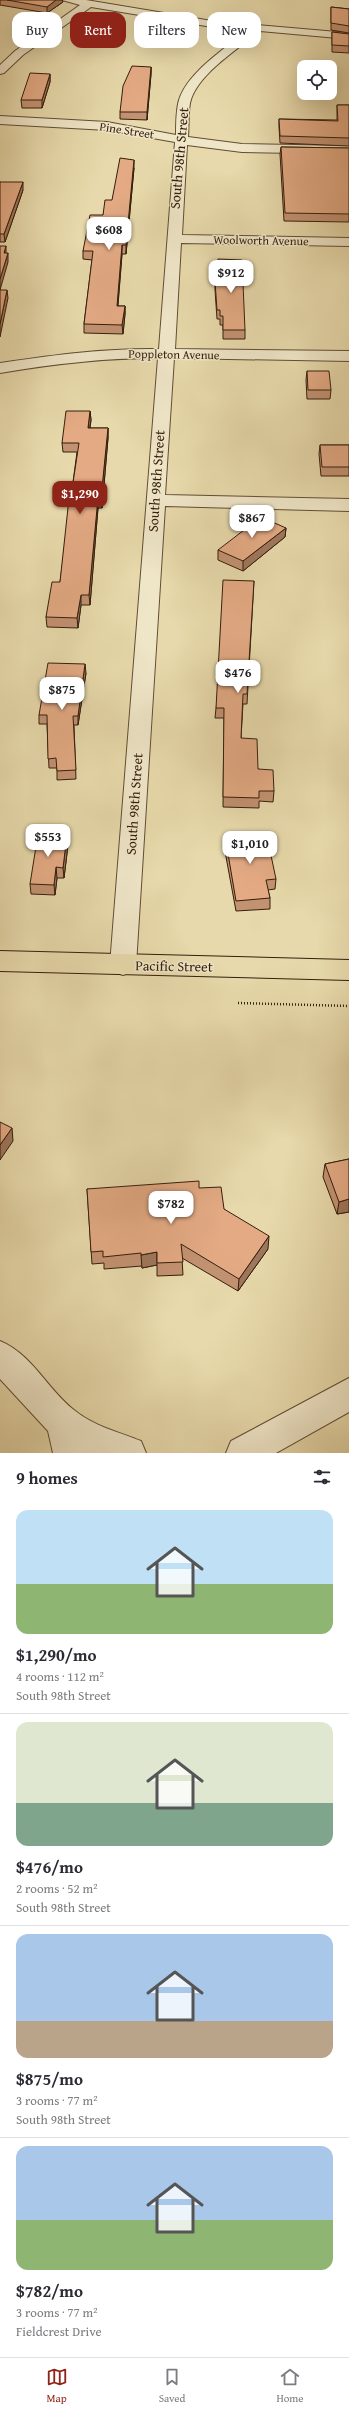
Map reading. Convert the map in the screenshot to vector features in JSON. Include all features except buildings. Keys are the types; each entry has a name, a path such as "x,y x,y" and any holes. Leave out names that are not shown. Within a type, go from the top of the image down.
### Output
{"main road":[{"name":"Pacific Street","path":"0,961 349,970"}],"street":[{"path":"67,0 174,19 207,23"},
{"path":"0,71 19,53 89,4"},
{"path":"261,29 349,36"},
{"name":"South 98th Street","path":"123,964 180,139 184,103 190,87 234,48"},
{"name":"Pine Street","path":"0,120 86,124 248,148 349,150"},
{"name":"Woolworth Avenue","path":"173,239 349,242"},
{"name":"Poppleton Avenue","path":"0,368 97,354 165,353 349,356"},
{"path":"155,500 349,505"},
{"path":"0,1357 26,1381 62,1422 99,1443 129,1453"},
{"path":"243,1453 349,1394"},
{"path":"62,1422 70,1453"}],"path":[{"path":"238,1003 349,1006"}]}
